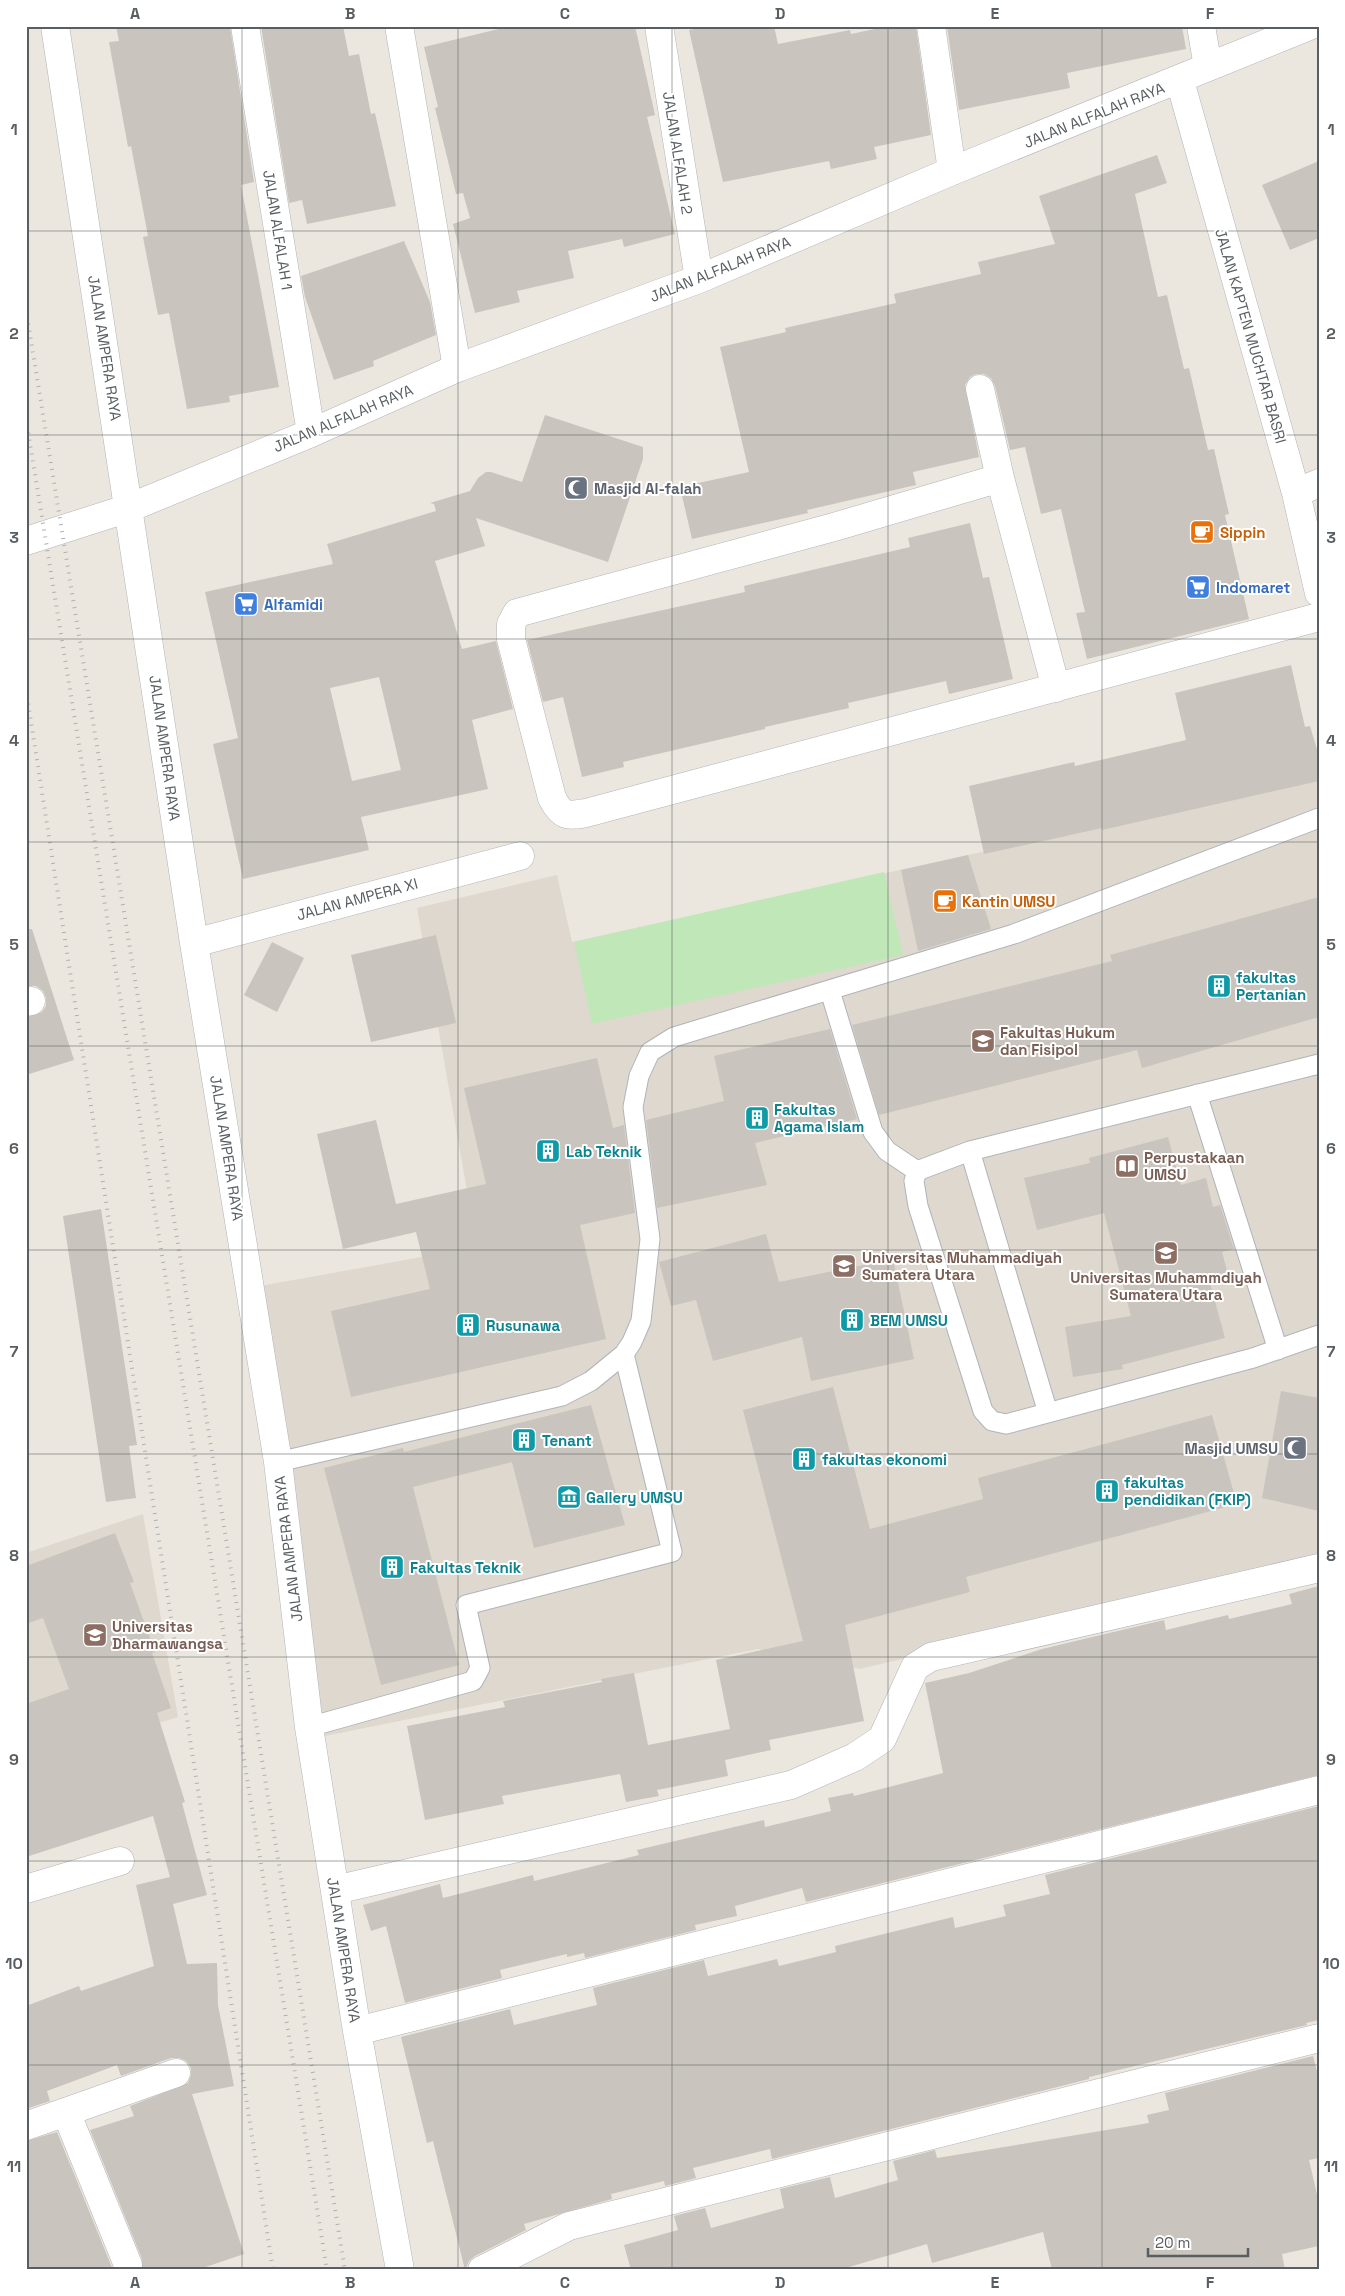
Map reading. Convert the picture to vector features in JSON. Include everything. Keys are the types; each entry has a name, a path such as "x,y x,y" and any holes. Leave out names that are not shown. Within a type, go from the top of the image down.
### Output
{"street":[{"name":"JALAN AMPERA RAYA","path":"55,26 194,943 278,1462 309,1728 357,2031 400,2270"},
{"name":"JALAN ALFALAH 1","path":"245,26 310,433"},
{"path":"399,26 457,368"},
{"name":"JALAN ALFALAH 2","path":"659,26 699,279"},
{"path":"930,26 952,171"},
{"path":"1201,26 1208,67"},
{"name":"JALAN ALFALAH RAYA","path":"26,541 129,508 310,433 457,368 699,279 952,171 1309,26"},
{"name":"JALAN KAPTEN MUCHTAR BASRI","path":"1180,80 1307,488 1319,592"},
{"path":"980,389 1000,478 1056,688"},
{"path":"1000,478 834,527 517,614 511,624 511,639 552,798 558,810 568,816 586,813 1319,617"},
{"name":"JALAN AMPERA XI","path":"194,943 520,856"},
{"path":"335,1890 792,1785 855,1757 882,1738 915,1667 931,1657 1319,1568"},
{"path":"357,2031 1319,1790"},
{"path":"26,1889 120,1861"},
{"path":"482,2270 569,2226 1319,2038"},
{"path":"26,2126 176,2073"},
{"path":"66,2112 128,2265"}],"lane":[{"path":"278,1462 562,1396 591,1381 624,1354 632,1342 641,1321 650,1239 633,1106 639,1076 650,1052 674,1037 1014,934 1319,818"},
{"path":"830,991 873,1132 886,1151 917,1171"},
{"path":"917,1171 970,1151 1319,1064"},
{"path":"1197,1094 1278,1350"},
{"path":"970,1151 1048,1413"},
{"path":"917,1171 914,1181 918,1206 983,1411 992,1421 1006,1424 1048,1413 1278,1350 1319,1335"},
{"path":"309,1728 473,1681 480,1668 466,1605 672,1552 624,1354"}],"shaded area":[{"name":"Universitas Muhammadiyah Sumatera Utara","path":"1319,778 1319,1561 860,1669 758,1649 325,1736 260,1286 477,1247 417,908 557,875 572,942"},
{"name":"Universitas Dharmawangsa","path":"143,1514 178,1717 26,1764 26,1553"}],"green space":[{"path":"884,872 903,955 592,1024 574,942"}],"building":[{"path":"116,26 230,26 254,182 241,185 279,387 229,396 230,402 187,409 169,313 158,315 143,237 148,236 131,146 128,147 109,42 119,41"},
{"path":"261,26 343,26 349,56 359,54 371,114 375,113 396,206 307,224 302,200 289,203"},
{"path":"511,26 635,26 655,115 647,117 675,234 624,247 622,239 568,251 574,278 517,291 520,302 475,313 453,224 470,218 463,193 456,194 435,108 438,107 424,47"},
{"path":"708,26 774,26 778,44 850,30 851,34 889,26 916,26 931,135 874,147 877,159 831,169 829,161 723,182 689,30"},
{"path":"947,26 1182,26 1186,49 1067,73 1070,88 959,110"},
{"path":"1157,155 1167,183 1135,194 1158,297 1167,295 1184,369 1189,368 1208,450 1214,449 1229,514 1225,515 1249,619 1087,659 1076,613 1085,612 1061,509 1041,514 1025,447 1010,450 995,386 991,378 984,374 976,374 970,377 965,385 979,457 913,472 916,485 807,510 808,513 692,539 680,487 749,472 720,347 786,332 785,328 896,303 894,294 981,274 978,262 1055,244 1039,196"},
{"path":"1319,161 1319,238 1290,250 1262,185"},
{"path":"404,241 430,302 436,335 373,361 374,366 334,380 305,297 301,276"},
{"path":"545,415 643,447 643,459 608,562 476,518 485,546 435,561 462,649 496,641 513,709 472,720 488,789 361,817 369,850 243,879 213,744 238,738 205,592 333,564 327,544 436,511 434,504 430,503 470,491 478,478 486,472 522,482","holes":["379,677 401,770 352,781 330,688"]},
{"path":"970,523 983,578 989,577 1013,679 949,694 946,681 848,703 849,708 623,762 624,767 582,777 563,697 543,702 527,640 745,592 744,586 910,547 908,538"},
{"path":"1291,665 1305,727 1310,726 1319,756 1319,781 1102,830 1102,828 984,854 969,786 1074,762 1075,766 1186,740 1175,693"},
{"name":"Kantin UMSU","path":"968,855 991,929 918,951 901,870"},
{"path":"1319,897 1319,1017 1142,1068 1137,1050 879,1115 852,1025 1112,961 1110,955"},
{"path":"26,929 32,929 74,1060 26,1075 26,1017 42,1012 46,1006 46,998 43,991 36,986 26,986"},
{"path":"436,935 456,1023 371,1042 351,955"},
{"path":"272,942 304,958 277,1012 244,995"},
{"name":"Fakultas Agama Islam","path":"830,1029 857,1119 755,1143 767,1185 657,1208 646,1120 724,1101 714,1056"},
{"path":"597,1058 613,1128 624,1125 635,1213 580,1225 606,1339 351,1397 331,1311 430,1289 416,1232 343,1249 317,1134 376,1120 396,1204 486,1184 464,1088"},
{"path":"1168,1137 1181,1185 1206,1178 1213,1207 1220,1205 1234,1249 1222,1252 1229,1278 1210,1283 1225,1338 1122,1365 1123,1369 1073,1377 1065,1327 1131,1316 1104,1213 1037,1230 1024,1178 1090,1163 1089,1158"},
{"path":"101,1209 137,1445 129,1446 136,1498 106,1502 63,1216"},
{"path":"766,1234 779,1282 893,1259 914,1359 811,1381 802,1337 713,1361 696,1300 671,1306 659,1262"},
{"path":"833,1387 870,1529 983,1499 978,1478 1212,1415 1237,1504 966,1577 970,1592 845,1625 864,1721 769,1740 771,1750 725,1760 728,1776 657,1790 659,1796 626,1802 620,1774 502,1796 504,1804 425,1820 407,1726 505,1707 503,1701 602,1682 601,1679 634,1673 648,1745 730,1729 716,1660 803,1641 743,1410"},
{"name":"Masjid UMSU","path":"1281,1391 1319,1398 1319,1511 1262,1498"},
{"path":"591,1405 625,1525 534,1548 512,1462 413,1487 459,1665 381,1685 324,1468 403,1448 404,1452"},
{"path":"115,1533 134,1582 130,1583 155,1652 152,1653 171,1708 157,1713 185,1802 182,1803 207,1895 173,1904 187,1964 217,1963 218,2005 234,2086 192,2094 244,2254 197,2270 142,2270 142,2259 90,2130 134,2116 130,2106 188,2083 191,2068 186,2061 179,2058 171,2058 121,2076 117,2065 47,2091 50,2101 26,2109 26,2006 79,1986 81,1991 154,1966 136,1885 170,1877 153,1816 26,1857 26,1704 69,1689 43,1618 26,1624 26,1566"},
{"path":"1319,1586 1319,1775 806,1902 802,1888 735,1906 737,1916 695,1925 696,1930 585,1958 584,1953 567,1957 567,1954 500,1970 502,1978 405,2003 386,1926 371,1931 363,1905 440,1884 443,1898 533,1875 534,1881 639,1855 637,1850 764,1820 765,1827 831,1811 828,1798 853,1793 854,1796 943,1773 925,1683 969,1673 1042,1649 1164,1620 1166,1630 1228,1615 1229,1619 1292,1604 1289,1594"},
{"path":"1319,1806 1319,2020 1306,2023 1307,2025 1089,2077 1089,2079 772,2159 770,2149 693,2168 696,2178 665,2186 664,2181 611,2194 612,2199 524,2224 526,2230 475,2256 469,2261 465,2270 433,2141 427,2143 401,2037 510,2009 514,2025 597,2005 593,1988 704,1960 708,1976 777,1959 779,1966 836,1952 835,1946 953,1917 955,1928 1006,1916 1003,1905 1050,1894 1045,1875"},
{"path":"1313,2056 1319,2079 1319,2158 1309,2160 1319,2203 1319,2246 1282,2254 1285,2270 1052,2270 1043,2232 932,2263 927,2244 839,2270 631,2270 624,2245 678,2230 674,2216 705,2208 711,2228 784,2208 780,2189 830,2177 835,2198 898,2180 893,2161 935,2150 937,2158 1149,2123 1147,2115 1169,2110 1165,2093"},
{"path":"57,2132 113,2270 26,2270 26,2141"}],"railway":[{"path":"26,310 345,2270"},
{"path":"26,419 327,2270"},
{"path":"26,690 273,2270"}],"place":[{"name":"Masjid Al-falah","path":"576,488"},
{"name":"Sippin","path":"1202,532"},
{"name":"Indomaret","path":"1198,587"},
{"name":"Alfamidi","path":"246,604"},
{"name":"Kantin UMSU","path":"945,901"},
{"name":"fakultas Pertanian","path":"1219,986"},
{"name":"Fakultas Hukum dan Fisipol","path":"983,1041"},
{"name":"Fakultas Agama Islam","path":"757,1118"},
{"name":"Lab Teknik","path":"548,1151"},
{"name":"Perpustakaan UMSU","path":"1127,1166"},
{"name":"Universitas Muhammdiyah Sumatera Utara","path":"1166,1253"},
{"name":"Universitas Muhammadiyah Sumatera Utara","path":"844,1266"},
{"name":"BEM UMSU","path":"852,1320"},
{"name":"Rusunawa","path":"468,1325"},
{"name":"Tenant","path":"524,1440"},
{"name":"Masjid UMSU","path":"1295,1448"},
{"name":"fakultas ekonomi","path":"804,1459"},
{"name":"fakultas pendidikan (FKIP)","path":"1107,1491"},
{"name":"Gallery UMSU","path":"569,1497"},
{"name":"Fakultas Teknik","path":"392,1567"},
{"name":"Universitas Dharmawangsa","path":"95,1635"}]}
